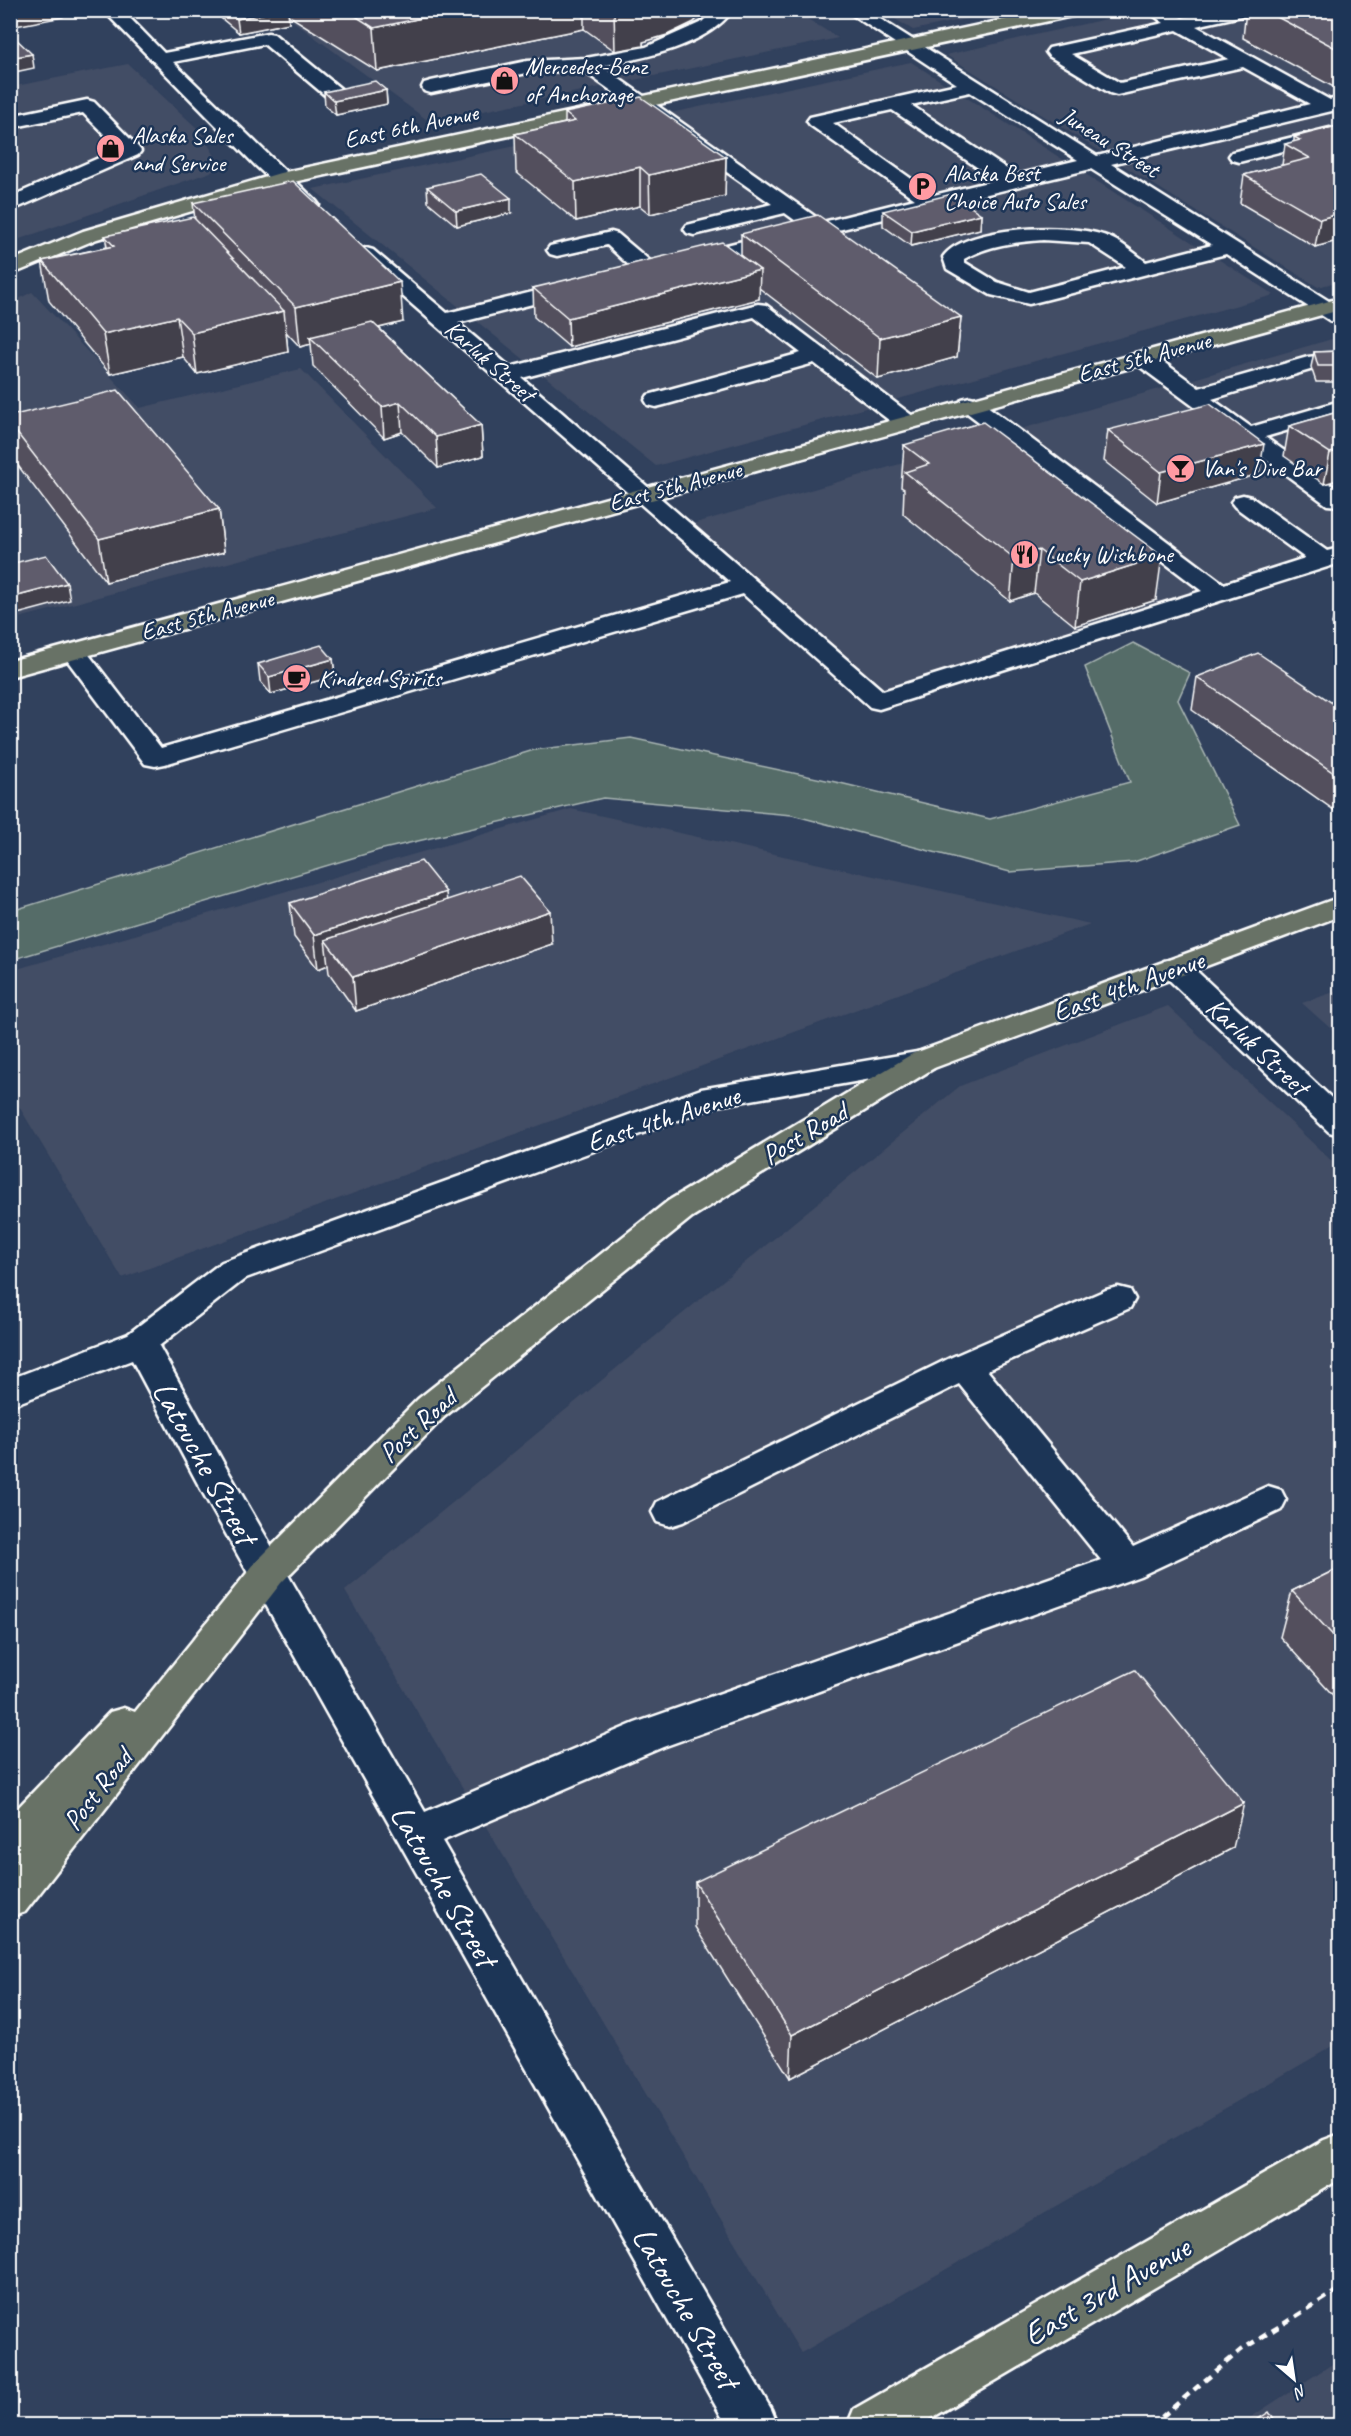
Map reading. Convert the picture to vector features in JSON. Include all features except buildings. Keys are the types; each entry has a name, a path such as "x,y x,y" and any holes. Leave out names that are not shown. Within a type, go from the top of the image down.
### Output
{"main road":[{"name":"East 6th Avenue","path":"10,269 90,235 280,179 1077,10"},
{"name":"East 5th Avenue","path":"10,669 970,404 1336,310"},
{"name":"East 4th Avenue","path":"923,1061 1341,906"},
{"name":"Post Road","path":"10,1899 268,1573 431,1408 680,1209 923,1061"},
{"path":"10,1844 268,1573"},
{"name":"East 3rd Avenue","path":"871,2426 1341,2155"}],"street":[{"path":"111,10 280,179 323,217"},
{"path":"432,87 527,68 586,64 651,51 708,26 725,10"},
{"name":"Juneau Street","path":"853,10 1228,247 1336,310"},
{"path":"1154,10 1246,61 1334,105"},
{"path":"1244,10 1054,52 1117,89 1246,61"},
{"path":"159,59 268,38 334,93"},
{"path":"586,64 819,228"},
{"path":"930,201 817,122 972,86"},
{"path":"895,103 1011,181"},
{"path":"626,275 1334,105"},
{"path":"10,122 87,106 131,151 10,205"},
{"path":"1239,156 1330,134 1341,140"},
{"path":"694,229 789,206"},
{"path":"1143,269 1097,239 1065,232 1026,234 962,250 952,257 954,265 986,286 1005,294 1029,298 1143,269 1228,247"},
{"path":"557,250 611,238 648,270"},
{"name":"Karluk Street","path":"349,239 645,494 879,701 1221,593"},
{"path":"443,320 593,283"},
{"path":"506,375 758,310 906,422"},
{"path":"656,400 817,356"},
{"path":"1143,358 1335,500 1341,498"},
{"path":"1197,396 1308,364 1341,360"},
{"path":"970,404 1221,593 1333,558"},
{"path":"1247,435 1341,408"},
{"path":"1243,502 1333,558"},
{"path":"74,652 155,758 748,585"},
{"name":"Karluk Street","path":"1175,968 1341,1124"},
{"name":"East 4th Avenue","path":"10,1394 140,1343 234,1270 712,1096 923,1061"},
{"path":"670,1512 964,1366 1118,1299"},
{"name":"Latouche Street","path":"140,1343 268,1573 754,2426"},
{"path":"964,1366 1127,1566"},
{"path":"416,1834 649,1735 1127,1566 1269,1500"}],"path":[{"path":"1151,2426 1241,2350 1341,2289"}],"shaded area":[{"name":"Mercedes-Benz of Anchorage","path":"279,11 795,11 838,38 430,122"},
{"path":"882,11 1004,11 913,30"},
{"path":"1142,11 1340,11 1340,281 1318,287 946,55"},
{"path":"911,62 1274,295 656,466 313,189"},
{"name":"Alaska Sales and Service","path":"128,64 200,131 222,168 11,242 11,87"},
{"path":"32,292 140,408 301,369 437,508 11,620 11,303"},
{"path":"1332,339 1340,344 1340,545 879,701 682,527"},
{"path":"571,809 1090,924 122,1278 11,1093 10,971"},
{"path":"1340,990 1340,1037 1302,1003"},
{"path":"1168,1006 1340,1169 1340,2042 801,2353 345,1591 960,1086"},
{"path":"1340,2359 1340,2425 1239,2425"}],"green space":[{"path":"1133,643 1190,673 1178,700 1240,825 1134,862 1010,872 792,815 603,798 379,850 11,960 11,911 534,750 631,738 840,783 990,819 1130,782 1085,667"}],"place":[{"name":"Mercedes-Benz of Anchorage","path":"504,80"},
{"name":"Alaska Sales and Service","path":"111,149"},
{"name":"Alaska Best Choice Auto Sales","path":"923,187"},
{"name":"Van's Dive Bar","path":"1181,468"},
{"name":"Lucky Wishbone","path":"1024,554"},
{"name":"Kindred Spirits","path":"297,678"}]}
